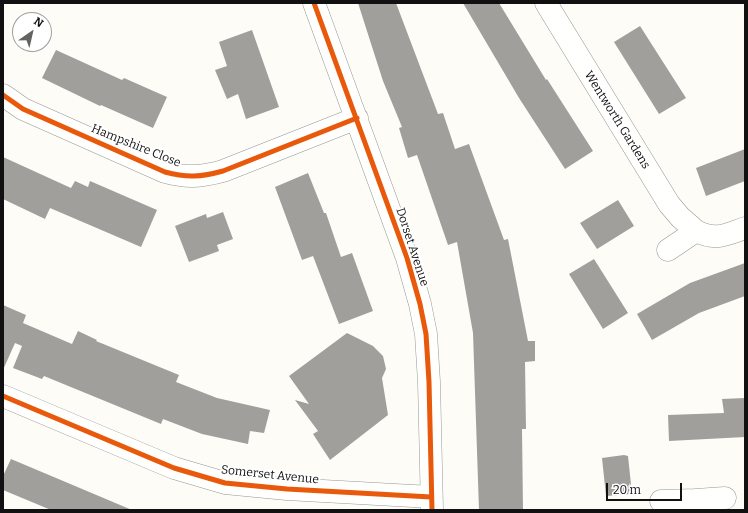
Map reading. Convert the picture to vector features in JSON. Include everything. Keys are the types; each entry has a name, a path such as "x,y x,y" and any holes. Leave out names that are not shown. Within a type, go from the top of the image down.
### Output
{"street":[{"name":"Dorset Avenue","path":"314,3 407,258 420,304 426,334 428,362 431,504"},
{"name":"Wentworth Gardens","path":"546,3 669,204 696,231 706,236 720,237 745,228"},
{"name":"Hampshire Close","path":"3,96 23,109 166,172 180,176 204,177 223,171 357,118"},
{"path":"668,250 696,231"},
{"name":"Somerset Avenue","path":"3,396 174,468 225,483 287,488 431,504"},
{"path":"661,501 697,505 725,498"}],"building":[{"path":"358,3 396,3 438,114 443,113 455,149 469,144 504,240 508,239 528,341 535,341 535,361 525,362 526,429 522,429 523,510 479,510 473,333 457,242 448,245 417,155 408,158 399,128 402,127 383,81"},
{"path":"463,3 499,3 546,80 547,79 593,151 565,169 519,98"},
{"path":"640,26 686,98 659,114 614,42"},
{"path":"252,30 279,107 246,119 238,94 227,99 215,70 227,66 219,42"},
{"path":"56,50 122,80 124,78 167,97 153,128 101,105 100,106 42,78"},
{"path":"745,149 745,181 706,196 696,168"},
{"path":"3,157 71,188 75,181 88,187 90,181 157,210 141,247 50,208 45,219 3,199"},
{"path":"308,173 324,213 326,213 341,257 352,253 373,311 339,324 313,256 302,260 275,187"},
{"path":"618,200 634,226 597,249 580,223"},
{"path":"223,212 233,239 217,245 219,251 189,262 175,226 206,214 207,218"},
{"path":"594,259 628,313 603,329 569,274"},
{"path":"745,263 745,296 699,313 652,340 637,314 690,283"},
{"path":"3,305 26,315 23,323 72,344 78,331 97,340 96,341 179,375 176,382 217,398 270,410 264,433 250,431 248,444 202,434 163,419 161,424 44,376 42,379 13,368 22,346 15,343 3,370"},
{"path":"347,333 373,346 383,356 386,369 382,378 388,415 330,460 313,434 318,431 295,400 309,404 289,376"},
{"path":"745,398 745,437 669,441 668,415 724,413 722,399"},
{"path":"624,455 628,456 632,494 606,496 602,458"},
{"path":"11,459 132,510 51,510 3,490 3,476"}],"cycle path":[{"path":"314,3 407,258 420,304 426,334 429,382 432,510"},
{"path":"3,95 23,109 165,172 187,176 201,176 223,171 357,118"},
{"path":"3,396 174,468 225,483 287,489 431,497"}]}
